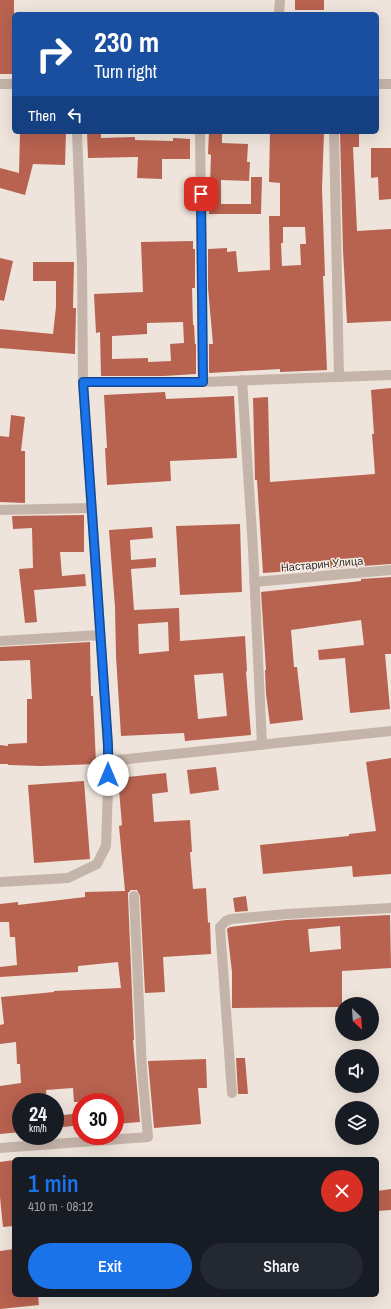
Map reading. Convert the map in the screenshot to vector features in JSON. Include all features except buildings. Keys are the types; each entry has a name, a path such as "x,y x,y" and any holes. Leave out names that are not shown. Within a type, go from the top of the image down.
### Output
{"street":[{"path":"279,12 280,0"},
{"path":"0,84 12,84"},
{"path":"379,84 391,84"},
{"path":"0,882 68,878 97,864 106,846 109,761 83,382 82,265 77,134"},
{"path":"200,134 203,382"},
{"path":"334,134 339,377"},
{"path":"83,382 203,382 391,375"},
{"path":"242,380 262,745"},
{"path":"0,510 92,508"},
{"name":"Настарин Улица","path":"254,582 391,570"},
{"path":"0,641 100,634"},
{"path":"109,761 391,731"},
{"path":"0,1148 148,1137 142,1070 134,896"},
{"path":"232,1092 220,927 226,920 286,914 391,908"}],"route":[{"path":"108,775 108,745 83,382 203,382 201,194"}]}
